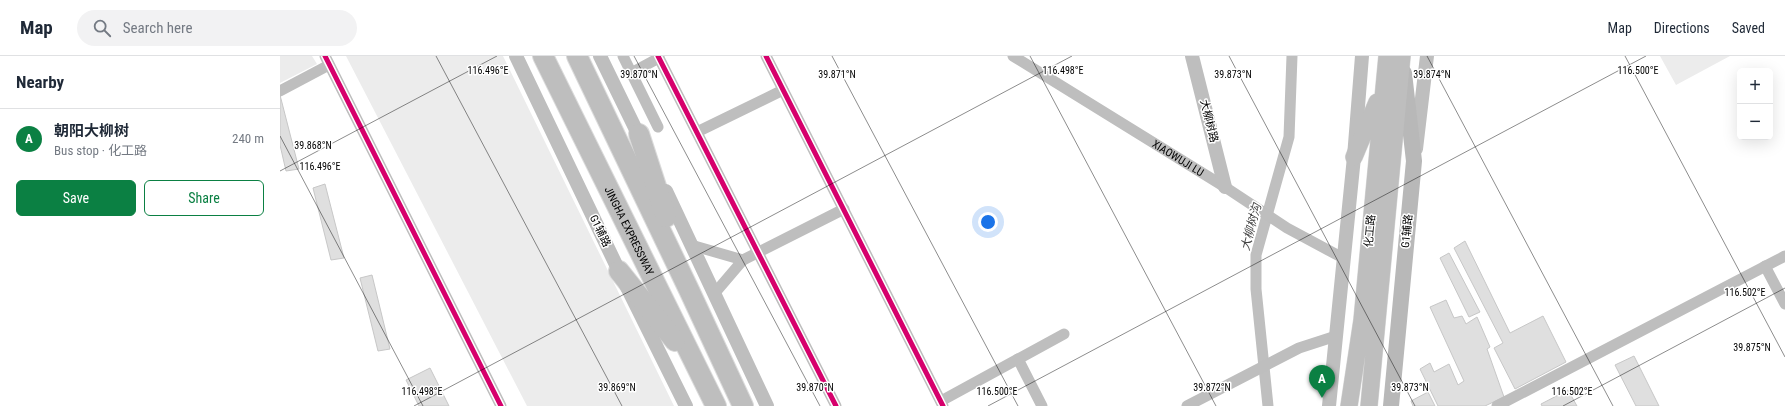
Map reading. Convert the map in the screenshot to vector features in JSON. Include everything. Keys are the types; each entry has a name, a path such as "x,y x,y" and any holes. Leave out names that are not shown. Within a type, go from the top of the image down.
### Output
{"highway":[{"name":"JINGHA EXPRESSWAY","path":"543,56 716,406"},
{"path":"577,56 743,406"},
{"path":"639,134 689,290"},
{"path":"619,271 700,373"}],"main road":[{"name":"化工路","path":"1349,406 1362,320 1386,56"},
{"name":"化工路","path":"1369,406 1402,56"},
{"name":"G1辅路","path":"1391,406 1414,161 1402,56"},
{"path":"1354,157 1384,87"}],"street":[{"name":"G1辅路","path":"516,56 619,271 686,406"},
{"path":"600,56 639,134 767,406"},
{"path":"623,56 658,128"},
{"path":"766,56 942,403 1064,334"},
{"name":"XIAOWUJI LU","path":"1014,56 1249,202 1288,228 1343,258"},
{"name":"大柳树路","path":"1192,56 1225,187"},
{"path":"1329,406 1354,157 1362,56"},
{"path":"1414,161 1427,56"},
{"path":"632,73 659,57 836,406"},
{"path":"280,91 327,61 501,406"},
{"path":"697,132 783,90"},
{"path":"714,294 743,260 844,209"},
{"path":"691,245 743,260"},
{"path":"1497,406 1785,256"},
{"path":"1765,266 1785,304"},
{"path":"1187,406 1257,368 1299,348 1336,336"},
{"path":"1018,359 1042,406"}],"shaded area":[{"path":"280,56 312,56 317,64 280,83"},
{"path":"346,56 503,56 674,406 527,406"},
{"path":"1660,56 1730,56 1676,85"}],"building":[{"path":"280,95 299,169 286,171 280,145"},
{"path":"325,184 344,258 331,260 313,188"},
{"path":"1465,241 1510,333 1543,316 1566,362 1515,389 1494,348 1503,343 1454,248"},
{"path":"1449,253 1480,312 1469,317 1440,258"},
{"path":"372,275 390,349 378,351 360,278"},
{"path":"1446,300 1454,318 1462,316 1466,324 1477,317 1490,347 1487,349 1504,397 1485,406 1438,406 1420,369 1430,363 1434,372 1449,364 1458,385 1464,381 1430,307"},
{"path":"1634,356 1659,406 1636,406 1615,365"},
{"path":"430,368 449,406 419,406 406,380"},
{"path":"1568,390 1577,406 1542,406 1541,404"},
{"path":"1428,392 1435,406 1413,406 1411,401"}],"waterway":[{"name":"大柳树沟","path":"1268,406 1256,289 1256,255 1289,137 1292,56"}],"cycle path":[{"path":"325,56 501,406"},
{"path":"658,56 836,406"},
{"path":"766,56 943,406"}],"place":[{"name":"朝阳大柳树","path":"1322,398"}]}
